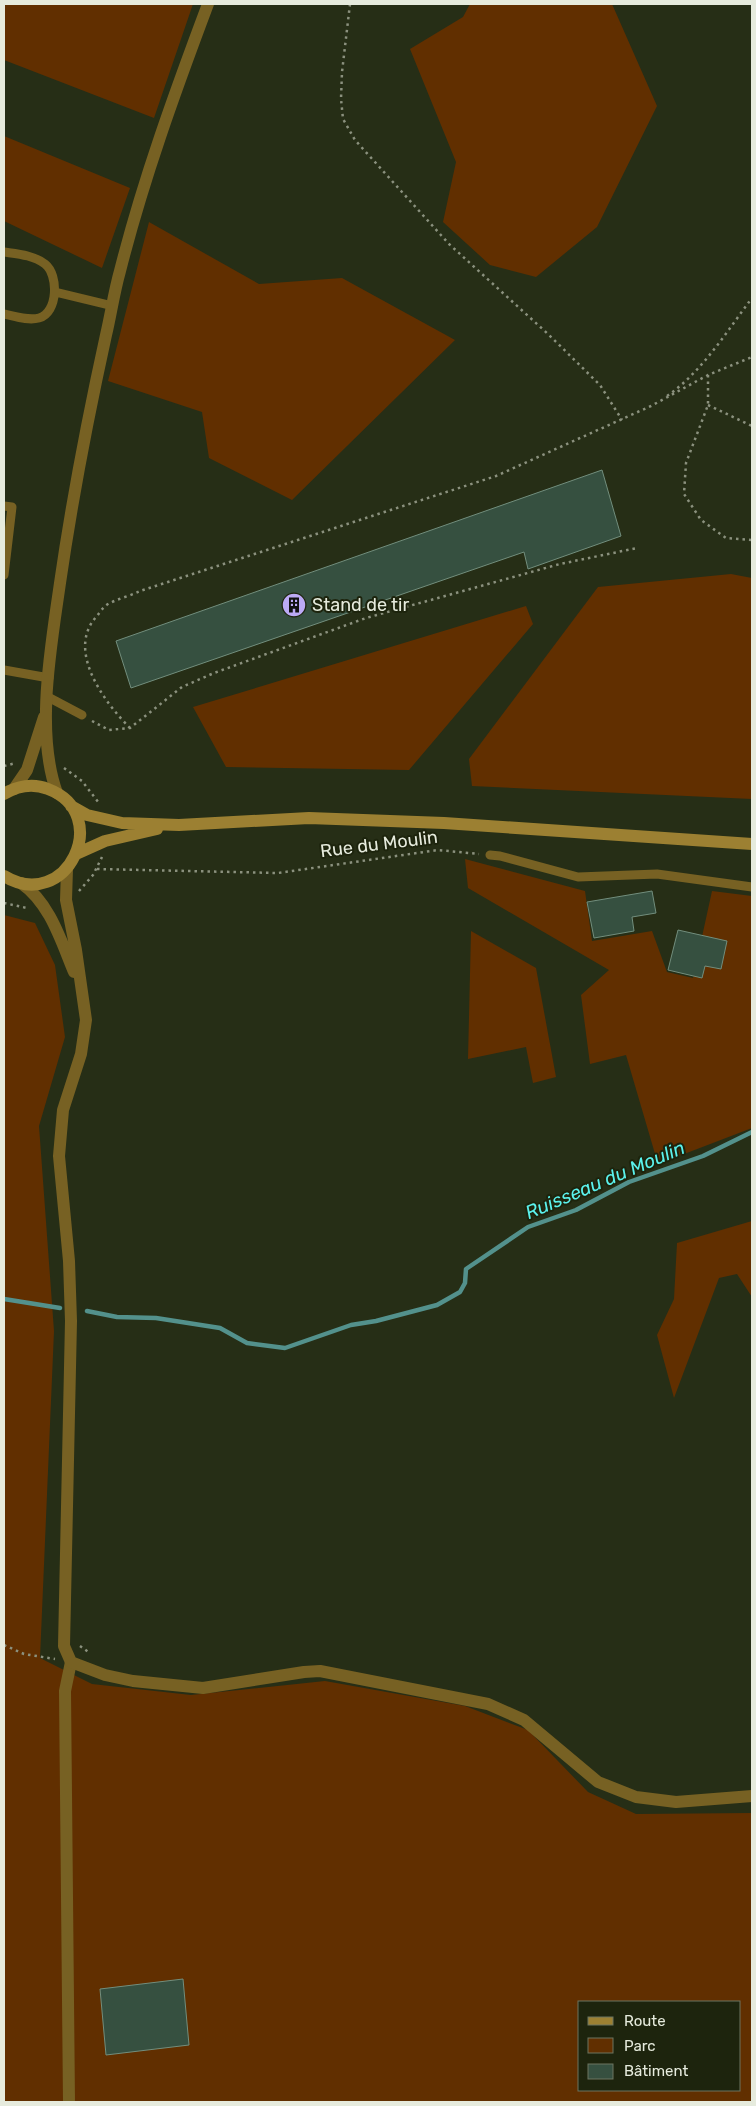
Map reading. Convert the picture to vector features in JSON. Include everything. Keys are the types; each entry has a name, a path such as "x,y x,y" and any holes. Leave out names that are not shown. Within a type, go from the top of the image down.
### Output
{"main road":[{"path":"9,791 36,786 57,793 71,806 87,816 122,823 179,825 309,818 444,823 752,844"},
{"path":"9,879 42,883 56,878 66,869 76,854 80,829 71,806"},
{"path":"76,854 114,838 179,825"}],"street":[{"path":"9,791 27,770 46,712 51,649 68,526 88,415 119,272 160,135 208,4"},
{"path":"46,712 50,763 57,793"},
{"path":"66,869 66,900 86,1020 81,1054 63,1110 59,1156 69,1261 71,1321 64,1646 71,1662 64,1691 69,2102"},
{"path":"9,879 34,892 47,912 82,990"},
{"path":"71,1662 105,1674 133,1680 203,1688 304,1672 320,1672 478,1702 488,1704 524,1720 598,1782 636,1797 676,1802 752,1796"}],"lane":[{"path":"4,252 34,258 47,265 55,278 55,292 48,312 40,318 4,314"},
{"path":"55,292 112,306"},
{"path":"4,506 12,507 4,575"},
{"path":"4,670 49,678"},
{"path":"48,697 82,716"},
{"path":"490,855 578,877 657,874 752,887"}],"path":[{"path":"350,4 342,72 341,99 343,119 355,140 449,244 548,334 600,385 622,420"},
{"path":"651,406 678,388 702,362 752,298"},
{"path":"130,728 104,699 91,675 86,658 86,639 91,622 107,605 140,592 496,476 622,420 708,375 752,357"},
{"path":"708,375 708,405 686,462 684,494 701,520 726,538 752,540"},
{"path":"708,405 752,426"},
{"path":"82,716 109,730 130,728 182,687 214,673 357,621 509,577 637,548"},
{"path":"58,766 75,775 88,787 95,795 102,811"},
{"name":"Rue du Moulin","path":"97,869 278,873 438,850 490,855"},
{"path":"78,892 89,882 97,869 104,851"},
{"path":"4,903 30,909"},
{"path":"4,1645 24,1654 71,1662"}],"green space":[{"path":"4,4 193,4 154,118 4,60"},
{"path":"470,4 612,4 657,106 597,227 536,277 490,265 443,222 456,162 410,49 463,17"},
{"path":"4,136 130,188 102,268 4,221"},
{"path":"149,222 259,284 342,278 455,340 292,500 209,458 202,412 108,381"},
{"path":"731,574 752,578 752,799 472,786 469,759 598,587"},
{"path":"526,606 533,624 409,770 226,767 193,707"},
{"path":"465,859 585,891 592,941 652,931 667,972 693,978 712,891 752,896 752,1128 658,1164 626,1055 590,1064 581,995 609,970 468,888"},
{"path":"4,915 35,923 55,965 65,1037 39,1126 54,1331 40,1658 92,1684 191,1695 325,1681 465,1706 528,1730 588,1792 636,1814 752,1813 752,2102 4,2102"},
{"path":"471,931 536,968 556,1077 533,1083 526,1047 468,1059"},
{"path":"752,1221 752,1297 737,1274 719,1278 674,1398 657,1335 674,1299 677,1243"}],"building":[{"name":"Stand de tir","path":"602,470 621,536 528,569 524,552 131,688 116,641"},
{"path":"652,891 656,913 632,917 634,931 594,938 587,902"},
{"path":"678,930 727,941 721,969 705,966 702,978 668,970"},
{"path":"183,1979 189,2045 106,2055 100,1989"}],"waterway":[{"name":"Ruisseau du Moulin","path":"87,1311 117,1317 156,1318 220,1328 247,1343 285,1348 351,1325 376,1321 437,1305 460,1292 465,1283 466,1269 528,1227 576,1210 629,1182 703,1156 752,1132"},
{"name":"Ruisseau du Moulin","path":"4,1299 60,1308"}],"place":[{"name":"Stand de tir","path":"294,605"}]}
